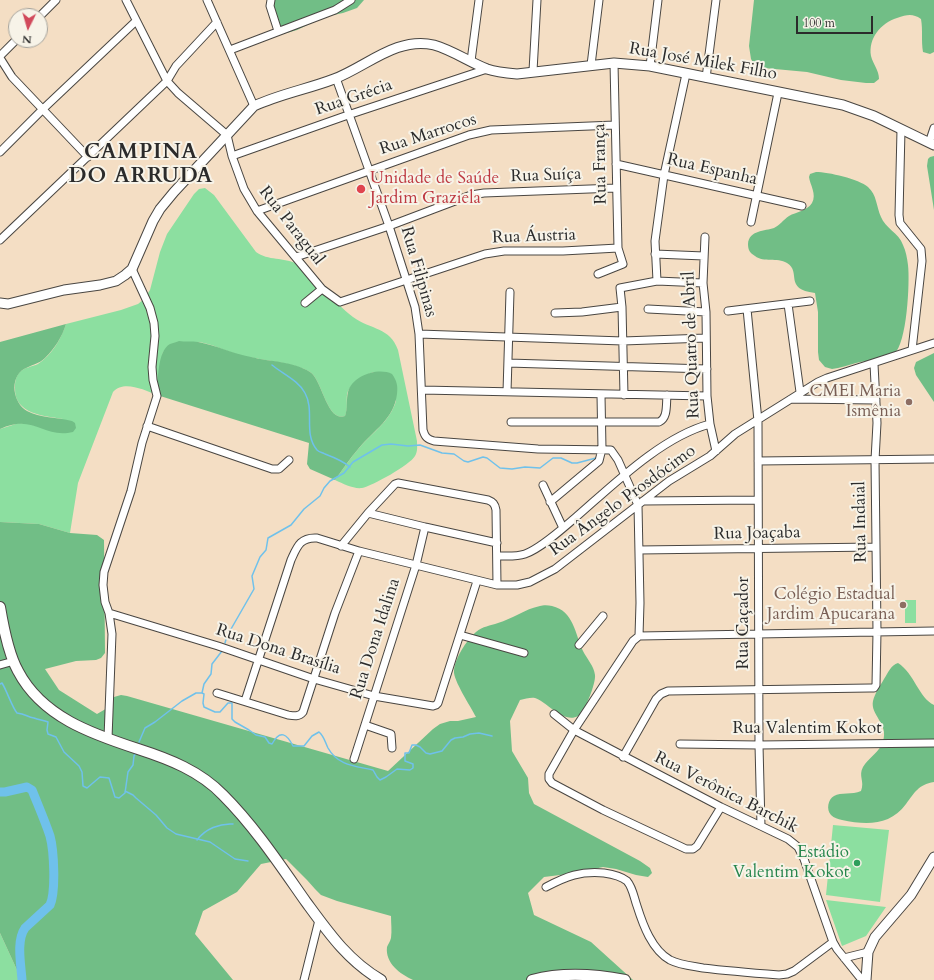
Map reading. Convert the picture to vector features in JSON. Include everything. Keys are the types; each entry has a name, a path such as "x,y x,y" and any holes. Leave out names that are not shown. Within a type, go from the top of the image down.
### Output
{"highway":[{"path":"0,607 3,625 17,669 25,684 44,704 79,728 184,766 202,777 222,794 242,815 337,944 355,961 381,980"},
{"path":"532,980 575,974 602,975 625,980"}],"main road":[{"name":"Rua José Milek Filho","path":"132,269 153,221 160,209 254,106 269,99 336,78 386,52 399,47 414,44 433,45 487,69 503,73 517,74 614,63 650,66 778,93 843,104 874,116 932,144"},
{"path":"3,305 64,290 100,285 116,281 132,269"},
{"path":"866,980 868,952 875,937 911,895 934,857"}],"street":[{"path":"48,8 56,0"},
{"path":"126,0 167,81 178,94 227,135"},
{"path":"206,0 230,50 254,106"},
{"path":"271,0 270,6 278,31"},
{"path":"230,50 335,10 350,0"},
{"path":"471,61 479,0"},
{"path":"534,71 537,0"},
{"path":"591,65 599,0"},
{"path":"650,66 658,0"},
{"path":"706,78 716,0"},
{"path":"0,152 42,109 136,21"},
{"path":"0,240 167,81 176,66 217,22"},
{"path":"8,48 0,57 12,77 88,157"},
{"name":"Rua França","path":"598,274 623,264 618,248 614,63"},
{"name":"Rua Grécia","path":"232,156 348,115 487,69"},
{"path":"657,281 655,241 664,175 686,74"},
{"name":"Rua Filipinas","path":"336,78 389,226 415,307 419,334 423,430 425,436 429,440 434,441 538,449 602,449"},
{"path":"751,222 778,93"},
{"name":"Rua Marrocos","path":"257,211 469,135 491,130 615,125"},
{"path":"932,144 934,128"},
{"path":"901,130 899,219 905,230 921,249 922,261 912,350"},
{"name":"Rua Paragual","path":"227,135 232,156 244,189 257,211 322,289 340,302"},
{"name":"Rua Espanha","path":"616,164 802,206"},
{"name":"Rua Suíça","path":"296,257 389,226 471,195 616,188"},
{"name":"Rua Quatro de Abril","path":"705,237 703,282 706,312 707,396 710,424 716,451"},
{"name":"Rua Áustria","path":"340,302 485,254 504,251 563,251 618,248"},
{"path":"655,254 704,256"},
{"path":"108,738 112,634 103,584 104,572 131,492 147,426 157,396 153,380 152,367 155,336 154,323 150,308 132,269"},
{"path":"624,395 622,307 620,288 657,281 703,282"},
{"path":"305,303 322,289"},
{"path":"507,392 510,292"},
{"path":"728,311 810,301"},
{"path":"788,304 800,392"},
{"path":"555,313 582,312 622,307"},
{"path":"648,309 706,312"},
{"name":"Rua Caçador","path":"747,309 758,421 758,690 761,826"},
{"path":"419,334 623,341 706,338"},
{"name":"Rua Ângelo Prosdócimo","path":"259,661 291,560 300,543 310,538 317,538 359,552 497,585 517,585 530,582 555,569 669,481 699,464 735,434 758,421 800,392 827,378 874,364 934,343"},
{"path":"508,363 707,369"},
{"name":"Rua Indaial","path":"758,690 874,688 876,685 877,632 875,460 877,423 874,364"},
{"path":"422,390 601,395 707,396"},
{"path":"550,502 600,462 602,449 601,395"},
{"path":"511,422 659,422 665,417 667,395"},
{"path":"790,399 876,400"},
{"path":"498,556 515,556 534,550 563,528 624,475 661,448 695,429 710,424"},
{"path":"147,426 272,469 279,469 288,460"},
{"path":"602,449 611,450 640,503 639,636"},
{"path":"758,461 934,459"},
{"path":"341,546 391,486 398,483 488,500 493,502 496,506 498,556 497,585"},
{"path":"543,485 563,528"},
{"path":"640,503 758,500"},
{"path":"368,512 425,527 497,543"},
{"name":"Rua Dona Idalina","path":"354,759 416,565 425,527"},
{"name":"Rua Joaçaba","path":"639,550 876,547"},
{"path":"217,693 288,715 301,715 335,613 359,552"},
{"path":"477,581 460,635 524,653"},
{"name":"Rua Dona Brasília","path":"109,613 218,646 314,679 374,696 433,706 438,703 460,635"},
{"path":"579,645 603,616"},
{"path":"720,807 704,836 694,848 686,849 603,810 552,783 549,779 549,774 574,730 633,641 639,636 934,631"},
{"path":"0,665 14,661"},
{"path":"245,701 259,661"},
{"path":"623,757 656,699 668,690 758,690"},
{"name":"Rua Verônica Barchik","path":"554,714 574,730 623,757 720,807 788,839 798,847 804,859 833,942 862,980"},
{"path":"365,725 390,734 392,748"},
{"name":"Rua Valentim Kokot","path":"680,744 759,745 934,743"},
{"path":"546,887 565,878 589,872 610,874 620,877 627,881 631,888 637,908 651,939 659,951 670,960 683,965 725,971 779,975 787,974 833,942"},
{"path":"304,980 319,920"},
{"path":"844,958 868,952"}],"green space":[{"path":"272,0 364,0 357,8 324,17 297,30 283,34 278,24"},
{"path":"754,0 934,0 934,52 930,54 923,52 921,19 909,15 891,20 881,27 874,37 871,56 879,79 874,83 841,80 807,72 764,68 754,64 751,59 749,46"},
{"path":"934,156 934,210 927,166 928,159"},
{"path":"816,172 843,176 858,181 868,187 875,197 879,213 883,221 898,237 904,247 909,273 907,312 902,338 894,354 890,356 835,369 825,367 819,360 818,312 815,293 799,288 796,284 793,271 787,263 779,260 766,260 759,258 752,254 749,250 748,244 751,236 758,232 774,228 789,216 810,206 814,196 809,177 810,174"},
{"path":"205,188 214,195 256,252 266,257 287,260 305,269 353,317 385,333 395,343 398,350 417,441 415,456 406,465 390,475 362,488 345,485 335,480 357,451 390,415 396,401 374,372 360,379 350,387 347,394 347,409 345,416 339,416 329,407 318,383 310,372 295,366 247,357 208,344 195,342 163,352 157,395 128,386 118,388 113,392 78,483 70,533 39,524 0,522 0,429 19,423 37,426 63,419 39,415 25,408 19,403 16,397 15,388 18,375 23,369 38,364 48,356 59,341 66,324 121,310 138,304 144,299 150,290 160,252 167,234 194,194 199,189"},
{"path":"66,324 58,342 45,358 19,373 16,378 15,390 16,397 22,407 27,411 37,415 72,421 75,423 76,428 73,432 63,433 22,424 12,425 0,429 0,342"},
{"path":"179,341 205,343 244,356 303,368 314,376 329,407 339,416 345,416 347,395 350,386 360,377 373,372 386,372 392,374 397,386 395,403 388,417 356,452 335,480 310,469 307,464 309,443 157,395 160,360 166,348 170,344"},
{"path":"934,353 934,402 916,375 914,368 916,362"},
{"path":"0,522 39,524 70,533 97,535 104,540 105,653 101,658 96,660 76,661 45,669 59,690 97,714 109,707 114,697 121,695 127,696 388,771 440,724 476,717 456,681 454,671 456,661 462,650 468,640 476,632 484,627 503,621 529,609 541,606 552,606 565,613 573,624 583,651 592,666 595,675 590,697 581,713 573,718 561,715 535,698 520,700 510,721 512,751 528,778 529,793 534,804 640,861 650,868 652,873 648,877 603,867 576,873 544,877 528,893 534,915 591,942 633,980 413,980 403,975 394,967 388,958 387,947 391,938 391,916 321,895 286,859 261,864 237,892 203,911 195,934 233,980 18,980 17,970 0,933"},
{"path":"905,600 916,600 916,623 905,623"},
{"path":"898,663 904,667 924,697 934,705 934,782 920,787 900,811 885,820 860,823 833,817 829,813 828,805 830,800 832,797 837,795 861,791 861,773 863,767 877,752 883,741 884,730 874,711 873,701 876,692 888,672"},
{"name":"Estádio Valentim Kokot","path":"833,825 889,830 880,902 826,895"},
{"path":"826,900 886,907 866,936 842,946"},
{"path":"0,933 17,970 18,980 0,980"}],"waterway":[{"path":"272,365 295,381 305,393 309,407 311,436 317,450 341,461 350,467"},
{"path":"225,643 227,636 254,589 252,576 260,557 266,550 268,538 291,525 304,509 320,496 330,481 344,473 353,462 382,445 420,445 442,453 454,454 464,461 468,462 483,457 487,458 500,468 512,469 525,467 540,468 553,458 561,458 572,463 596,458"},
{"path":"222,651 212,664 211,674 204,684 202,693 204,694 204,707 215,712 220,712 228,703 232,703 232,719 256,735 265,737 269,743 272,744 278,736 283,735 286,736 293,746 304,746 312,736 319,732 332,754 342,762 373,770 380,780 397,769 410,770 413,768 413,764 405,761 405,753 409,753 412,745 416,745 426,753 430,754 442,751 451,740 455,738 479,733 492,736"},
{"path":"0,684 2,683 17,713 48,722 48,734 56,737 64,752 79,766 82,772 83,786 87,788 100,777 109,778 115,797 119,798 125,793 128,772 133,765 134,756 136,753"},
{"path":"139,742 145,728 182,701 196,693 202,693"},
{"path":"0,792 27,787 32,790 50,836 53,851 54,881 50,905 25,928 22,933 20,946 22,980"},
{"path":"125,791 133,795 156,815 167,828 176,834 210,842 235,859 248,861"},
{"path":"197,840 208,830 223,825 233,824"}],"place":[{"name":"Unidade de Saúde Jardim Graziela","path":"361,189"},
{"name":"CMEI Maria Ismênia","path":"909,402"},
{"name":"Colégio Estadual Jardim Apucarana","path":"903,605"},
{"name":"Estádio Valentim Kokot","path":"857,863"}],"district":[{"name":"CAMPINA DO ARRUDA","path":"141,165"}]}
